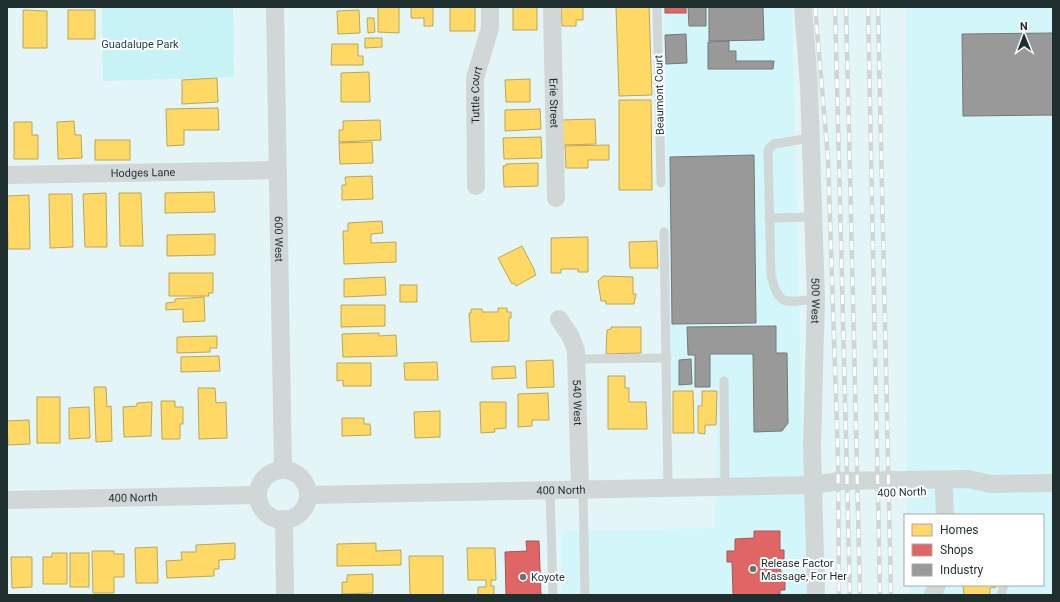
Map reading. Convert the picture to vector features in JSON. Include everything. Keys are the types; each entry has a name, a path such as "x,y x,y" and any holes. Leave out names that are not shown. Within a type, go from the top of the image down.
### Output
{"street":[{"name":"600 West","path":"275,7 283,470"},
{"name":"Tuttle Court","path":"476,186 475,78 490,28 490,7"},
{"name":"Erie Street","path":"552,7 556,198"},
{"name":"500 West","path":"803,7 806,34 816,299 813,485 816,595"},
{"name":"Hodges Lane","path":"7,175 278,170"},
{"name":"540 West","path":"559,320 574,343 582,489"},
{"path":"283,470 290,471 301,478 307,488 308,495 305,507 301,512 290,519 284,520 277,519 266,513 259,501 258,495 259,488 266,477 271,473 283,470"},
{"name":"400 North","path":"308,495 813,485 839,482 968,479 991,484 1053,483"},
{"name":"400 North","path":"813,485 839,494 968,490 991,484"},
{"path":"944,491 945,514"},
{"name":"400 North","path":"7,500 258,495"},
{"path":"284,520 285,595"}],"lane":[{"name":"Beaumont Court","path":"657,7 662,183"},
{"path":"810,138 774,144 768,150 770,275 775,293 782,299 788,301 816,299"},
{"path":"769,218 813,217"},
{"path":"664,232 668,488"},
{"path":"576,359 667,358"},
{"path":"724,381 725,486"},
{"path":"582,489 585,595"},
{"path":"550,490 553,595"}],"shaded area":[{"path":"664,7 792,7 806,595 561,595 561,531 715,528 718,387 670,389"},
{"path":"906,7 1053,7 1053,595 909,595 909,586 1044,586 1044,514 907,514"}],"green space":[{"name":"Guadalupe Park","path":"102,7 233,7 234,77 103,81"}],"building: Homes":[{"path":"378,7 399,7 399,33 378,32"},
{"path":"411,7 433,7 433,26 424,26 424,18 411,18"},
{"path":"450,7 475,7 475,31 450,31"},
{"path":"513,7 537,7 537,30 513,30"},
{"path":"561,7 583,7 583,20 576,20 576,26 562,26"},
{"path":"616,7 649,7 652,95 619,96"},
{"path":"23,10 47,11 47,48 23,48"},
{"path":"68,10 95,10 95,39 68,39"},
{"path":"359,10 360,33 338,34 337,11"},
{"path":"367,18 374,18 375,32 368,33"},
{"path":"365,38 382,38 382,47 365,48"},
{"path":"332,44 358,44 358,56 363,56 363,65 331,65"},
{"path":"369,72 370,102 341,102 341,73"},
{"path":"217,78 218,102 182,104 182,80"},
{"path":"530,79 530,102 506,102 505,80"},
{"path":"619,100 651,100 652,190 619,190"},
{"path":"218,108 219,130 184,130 184,145 167,146 166,109"},
{"path":"540,109 541,129 505,131 505,110"},
{"path":"595,119 596,144 562,145 562,120"},
{"path":"380,120 381,140 339,142 339,130 343,130 343,121"},
{"path":"74,121 75,135 81,135 82,158 58,159 57,122"},
{"path":"14,122 32,122 32,135 38,135 38,159 14,159"},
{"path":"541,137 542,158 504,159 503,138"},
{"path":"95,140 130,140 130,160 95,160"},
{"path":"372,142 373,163 340,164 339,143"},
{"path":"609,145 609,160 588,160 588,168 566,168 565,146"},
{"path":"538,163 538,186 504,187 503,166 506,166 506,164"},
{"path":"372,176 373,199 342,200 342,185 346,185 345,177"},
{"path":"214,192 215,212 165,213 165,193"},
{"path":"106,193 107,247 85,247 83,194"},
{"path":"119,193 141,193 143,246 120,246"},
{"path":"49,194 72,194 73,247 50,248"},
{"path":"29,195 30,249 8,249 7,196"},
{"path":"382,221 383,233 371,234 371,243 396,242 396,262 344,264 343,231 348,231 348,223"},
{"path":"215,234 215,255 167,256 167,235"},
{"path":"588,237 588,272 578,272 578,269 561,269 561,273 551,273 551,238"},
{"path":"657,241 658,268 630,268 629,242"},
{"path":"522,246 536,275 516,286 514,283 512,284 498,258"},
{"path":"169,273 213,273 213,293 208,293 209,296 169,296"},
{"path":"603,276 633,277 633,294 636,294 634,304 606,304 606,301 601,301 598,281"},
{"path":"385,277 386,295 344,297 344,279"},
{"path":"400,285 417,285 417,302 400,302"},
{"path":"204,297 205,321 183,322 183,309 166,310 166,303 175,302 175,299"},
{"path":"341,305 385,305 385,326 341,327"},
{"path":"498,308 507,308 507,312 511,312 511,318 509,318 509,341 471,342 469,313 471,313 471,309 482,309 482,312 498,312"},
{"path":"611,327 641,327 641,353 606,354 607,330 611,329"},
{"path":"379,333 379,336 396,335 397,356 343,357 342,334"},
{"path":"217,336 217,348 210,348 210,352 177,353 177,337"},
{"path":"219,356 220,371 181,372 181,357"},
{"path":"553,360 554,387 527,388 526,361"},
{"path":"437,362 438,380 405,380 404,363"},
{"path":"337,363 371,363 371,386 343,386 343,380 337,381"},
{"path":"515,366 516,378 492,379 492,367"},
{"path":"608,376 625,376 625,388 629,388 629,402 646,402 647,429 608,429"},
{"path":"94,387 106,387 107,407 111,406 112,441 96,442"},
{"path":"198,388 215,388 216,403 226,402 227,438 199,439"},
{"path":"673,391 693,391 694,433 673,433"},
{"path":"702,391 717,391 716,425 705,425 705,434 698,433 698,406 702,406"},
{"path":"548,393 549,420 532,420 532,426 518,427 518,394"},
{"path":"37,397 60,397 60,443 37,443"},
{"path":"161,401 175,401 175,407 183,407 183,424 180,424 180,439 162,439"},
{"path":"152,402 151,436 124,437 123,407 137,406 137,403"},
{"path":"480,402 506,402 506,428 494,429 495,432 481,433"},
{"path":"89,407 90,438 69,439 69,408"},
{"path":"440,411 440,437 415,438 414,412"},
{"path":"342,418 364,418 364,424 370,424 371,435 342,436"},
{"path":"29,420 30,444 8,445 7,421"},
{"path":"235,543 235,559 219,560 219,569 214,569 214,576 167,578 166,561 182,560 181,552 196,552 196,545"},
{"path":"376,543 376,551 401,550 401,565 337,566 337,544"},
{"path":"157,547 158,583 136,583 135,548"},
{"path":"467,548 495,548 496,580 491,580 491,586 494,586 494,595 478,595 478,587 486,587 486,580 468,580"},
{"path":"92,551 114,551 114,554 124,554 124,577 114,577 114,593 93,593"},
{"path":"52,553 67,553 67,584 43,584 43,557 52,557"},
{"path":"70,553 89,553 89,587 70,587"},
{"path":"409,556 443,556 443,595 410,595"},
{"path":"11,557 32,557 32,587 12,588"},
{"path":"373,574 373,593 342,594 342,582 347,582 347,575"},
{"path":"963,586 996,586 990,588 990,595 964,595"}],"building: Shops":[{"path":"665,7 686,7 686,13 665,13"},
{"path":"754,531 780,531 780,550 784,550 784,565 780,565 781,573 785,573 785,590 780,590 780,595 733,595 732,562 727,562 727,551 735,551 735,539 754,538"},
{"path":"526,541 539,541 541,595 506,595 505,552 527,551"}],"building: Industry":[{"path":"688,7 706,7 706,26 689,26"},
{"path":"709,7 763,7 764,40 709,41"},
{"path":"1053,33 1053,115 963,116 962,34"},
{"path":"686,34 687,63 666,64 665,35"},
{"path":"729,41 729,51 736,51 736,61 774,61 773,69 708,69 708,42"},
{"path":"754,155 756,323 672,324 670,157"},
{"path":"776,326 776,353 787,353 788,423 782,431 754,432 753,354 710,354 710,387 695,387 695,355 688,355 687,327"},
{"path":"691,359 692,384 679,385 679,360"}],"railway":[{"path":"815,7 828,159 838,458 839,595"},
{"path":"835,7 850,595"},
{"path":"846,7 860,595"},
{"path":"868,7 880,595"},
{"path":"878,7 891,595"}],"place":[{"name":"Release Factor Massage, For Her","path":"753,569"},
{"name":"Koyote","path":"523,577"}]}
